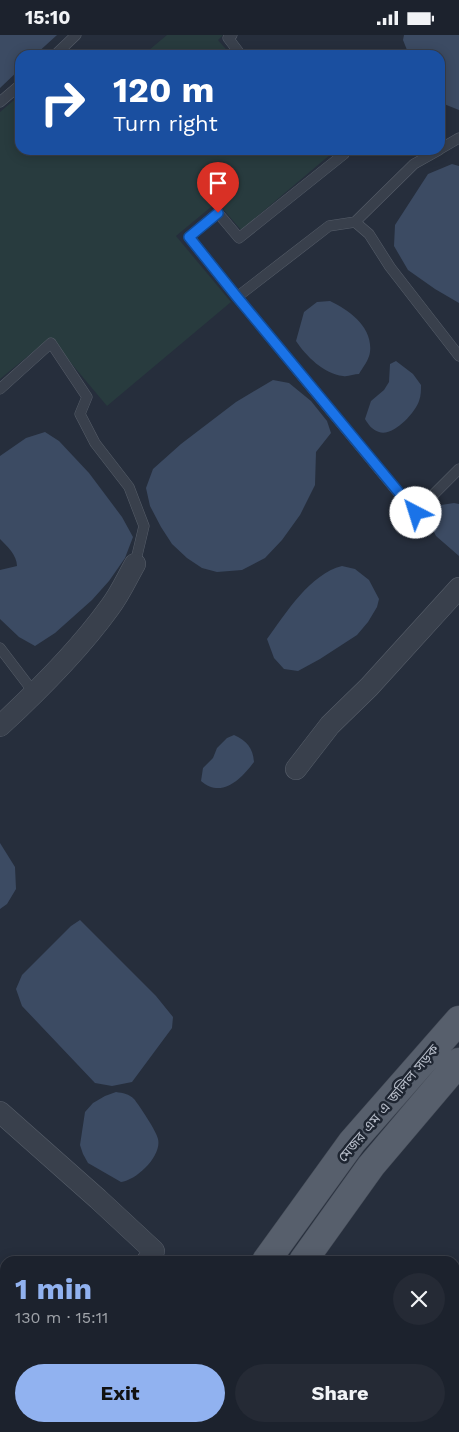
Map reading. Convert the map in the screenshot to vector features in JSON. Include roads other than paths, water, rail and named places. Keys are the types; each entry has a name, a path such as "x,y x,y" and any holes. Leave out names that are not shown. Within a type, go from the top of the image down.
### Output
{"main road":[{"name":"মেজর এম এ জলিল সড়ক","path":"270,1256 352,1142 459,1020"},
{"name":"মেজর এম এ জলিল সড়ক","path":"308,1256 371,1166 459,1062"}],"street":[{"path":"0,726 36,693 111,607 135,564"},
{"path":"296,769 330,725 369,687 459,588"},
{"path":"0,1112 154,1251 150,1256"}],"lane":[{"path":"60,50 76,35"},
{"path":"232,35 228,38 237,50"},
{"path":"0,102 15,89"},
{"path":"445,146 459,138"},
{"path":"343,155 239,238 218,213 189,237 416,513 459,469"},
{"path":"237,297 329,226 355,221 414,164 430,155"},
{"path":"355,221 369,234 390,267 459,356"},
{"path":"0,389 51,343 87,397 80,414 95,443 129,487 144,527 135,564"},
{"path":"0,648 36,693"}],"water":[{"path":"0,35 57,35 40,50 15,50 15,74 0,88"},
{"path":"404,35 459,35 459,110 445,104 445,50 407,50 403,40"},
{"path":"452,164 459,166 459,303 408,270 394,246 395,225 428,174"},
{"path":"330,301 352,315 364,327 368,335 370,352 359,374 345,376 329,372 310,358 296,341 304,312 317,302"},
{"path":"396,361 413,374 421,385 420,397 417,406 403,423 391,431 379,432 372,428 365,419 371,401 384,390 389,382 390,364"},
{"path":"273,380 289,383 311,401 327,421 331,433 316,452 315,485 300,515 282,540 265,558 242,570 217,572 202,568 187,558 172,544 150,506 146,488 153,469 181,444 236,402"},
{"path":"45,432 59,441 89,473 122,517 133,537 125,558 109,581 92,600 55,633 35,646 19,637 0,619 0,570 17,566 17,562 13,554 0,539 0,456 26,438"},
{"path":"459,504 459,556 436,536 431,526 434,512 441,505"},
{"path":"342,566 355,569 369,580 379,599 377,607 357,635 298,671 284,669 274,658 267,639 309,586 330,570"},
{"path":"234,735 248,745 254,762 243,775 230,785 216,788 209,786 201,781 203,768 213,758 217,748 227,738"},
{"path":"0,843 15,867 16,889 7,904 0,909"},
{"path":"80,920 156,996 173,1017 172,1028 132,1082 112,1086 95,1083 22,1006 16,989 22,975 71,926"},
{"path":"116,1092 123,1093 134,1099 144,1112 158,1139 156,1153 147,1166 134,1177 121,1182 88,1163 80,1145 85,1112 93,1103"}]}
